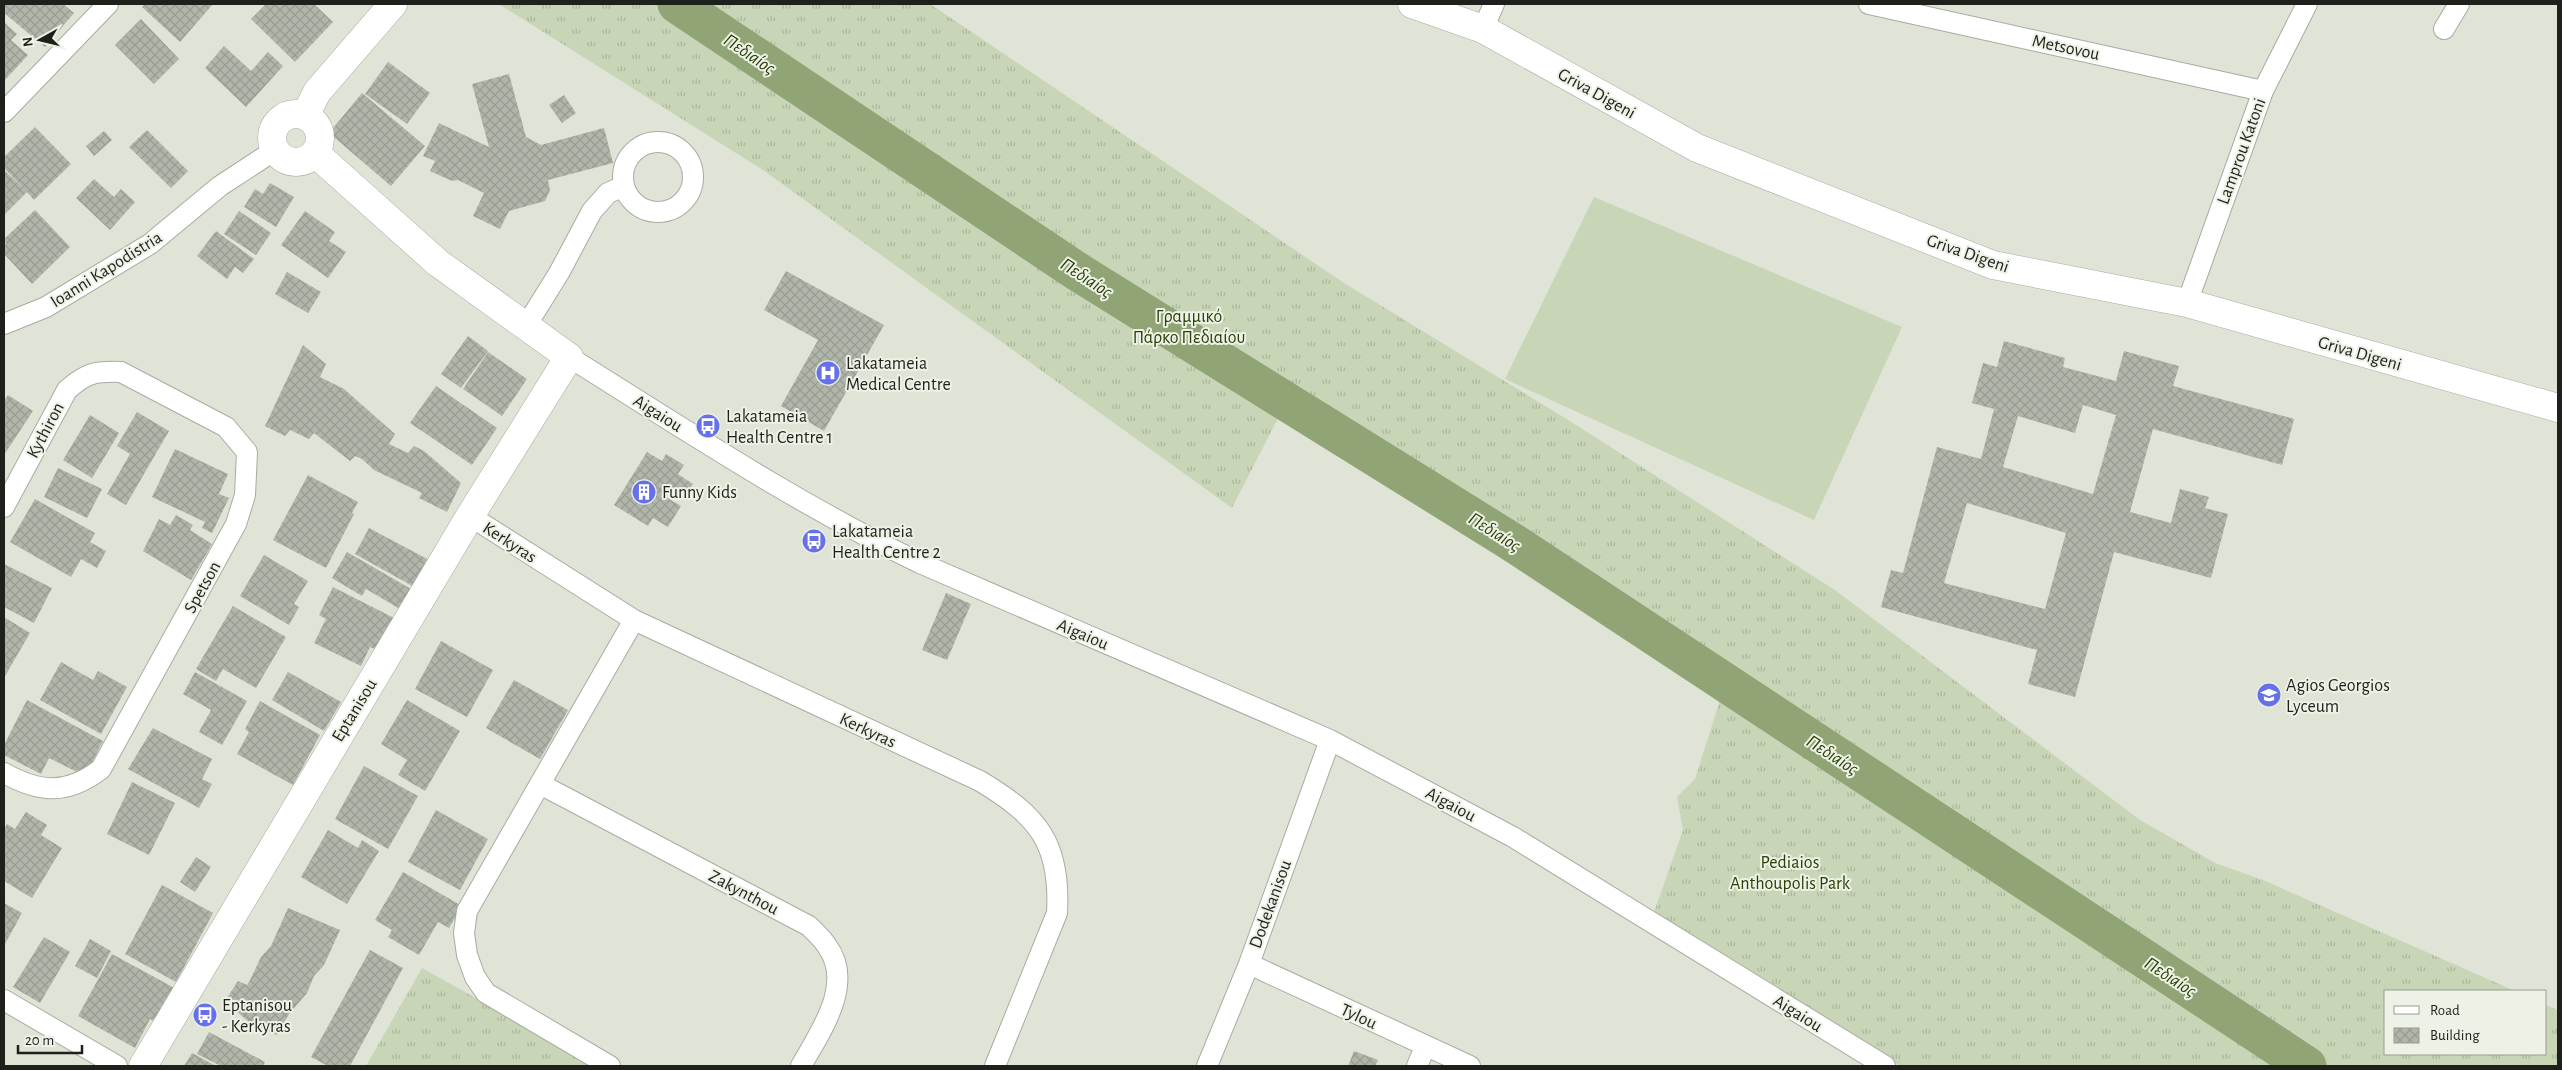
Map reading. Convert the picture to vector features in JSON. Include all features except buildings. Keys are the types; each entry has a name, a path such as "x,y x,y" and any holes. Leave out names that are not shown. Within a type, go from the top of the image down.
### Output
{"street":[{"path":"4,112 108,4"},
{"path":"305,116 317,92 393,4"},
{"name":"Griva Digeni","path":"1412,4 1483,29 1697,148 1993,265 2187,303 2558,408"},
{"path":"1483,29 1494,4"},
{"name":"Metsovou","path":"1869,4 2263,91"},
{"name":"Lamprou Katoni","path":"2187,303 2263,91 2307,4"},
{"path":"2444,29 2459,4"},
{"path":"293,114 305,116 315,123 319,130 319,146 314,153 302,161 286,160 275,150 272,134 279,119 293,114"},
{"name":"Ioanni Kapodistria","path":"4,324 46,307 150,244 220,186 275,150"},
{"name":"Aigaiou","path":"314,153 438,264 569,356 777,488 857,533 928,567 1330,740 1513,837 1885,1066"},
{"path":"526,326 559,273 592,211 608,193 624,186"},
{"name":"Eptanisou","path":"142,1066 470,516 569,356"},
{"name":"Kythiron","path":"4,507 66,390 82,377 102,371"},
{"name":"Spetson","path":"4,773 23,784 44,789 84,782 101,769 236,524 245,495 247,452 226,426 121,372 102,371"},
{"name":"Kerkyras","path":"470,516 634,620 980,782 1026,813 1050,848 1059,888 1057,913 995,1066"},
{"path":"610,1066 486,993 475,977 467,955 464,933 467,911 634,620"},
{"name":"Dodekanisou","path":"1207,1066 1249,964 1330,740"},
{"name":"Zakynthou","path":"540,784 809,926 828,947 837,972 837,992 832,1008 801,1066"},
{"name":"Tylou","path":"1249,964 1425,1047 1470,1066"},
{"path":"4,1000 117,1066"},
{"path":"1417,1066 1425,1047"}],"green space":[{"name":"Γραμμικό Πάρκο Πεδιαίου","path":"499,4 930,4 1344,283 1565,418 1835,590 2140,820 2215,863 2263,880 2513,990 2384,990 2384,1055 2547,1055 2547,1005 2558,1010 2558,1066 1900,1066 1652,918 1683,830 1677,797 1695,779 1721,697 1278,418 1232,508 763,170"},
{"path":"1594,197 1902,327 1814,520 1505,379"},
{"path":"422,968 597,1066 366,1066"}],"waterway":[{"name":"Πεδιαίος","path":"677,4 1078,272 1512,542 2307,1066"}],"place":[{"name":"Lakatameia Medical Centre","path":"828,373"},
{"name":"Lakatameia Health Centre 1","path":"708,426"},
{"name":"Funny Kids","path":"644,492"},
{"name":"Lakatameia Health Centre 2","path":"814,541"},
{"name":"Agios Georgios Lyceum","path":"2269,695"},
{"name":"Eptanisou - Kerkyras","path":"205,1015"}],"park label":[{"name":"Pediaios Anthoupolis Park","path":"1790,872"}]}
